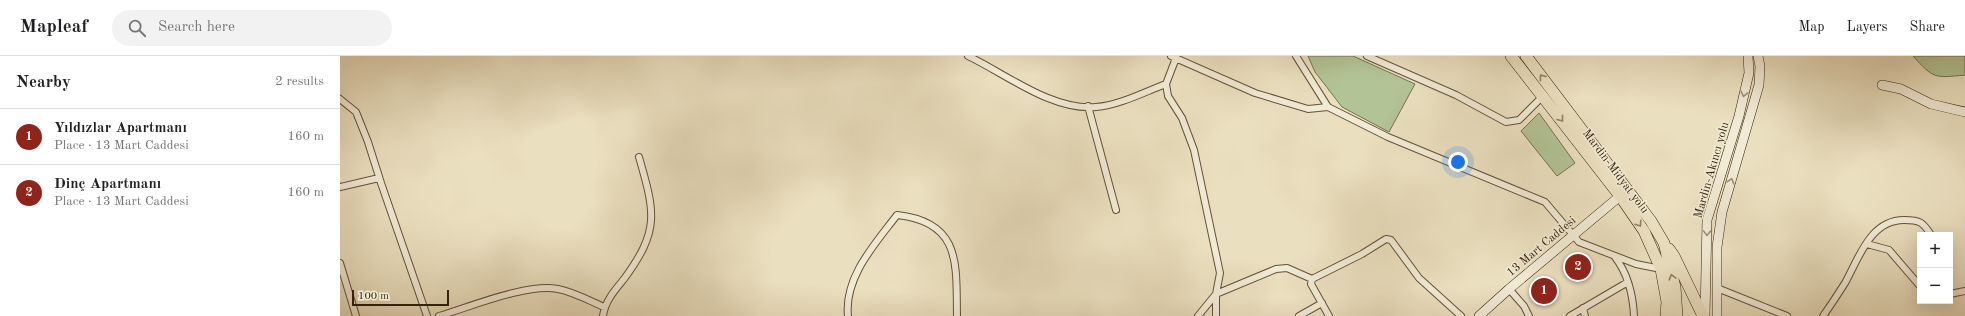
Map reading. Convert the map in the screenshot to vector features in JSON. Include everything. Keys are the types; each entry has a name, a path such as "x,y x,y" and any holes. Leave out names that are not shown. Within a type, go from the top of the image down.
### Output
{"highway":[{"name":"Mardin-Midyat yolu","path":"1511,56 1620,196 1644,231 1661,269 1666,302 1666,316"},
{"name":"Mardin-Midyat yolu","path":"1526,56 1651,221 1664,244 1675,287 1677,316"},
{"path":"1664,244 1674,256 1704,316"}],"main road":[{"name":"Mardin-Akıncı yolu","path":"1704,316 1707,220 1739,116 1749,73 1748,56"},
{"name":"Mardin-Akıncı yolu","path":"1717,316 1717,247 1722,212 1758,85 1760,66 1758,56"},
{"path":"1882,85 1901,88 1932,104 1965,112"},
{"name":"13 Mart Caddesi","path":"1479,316 1620,196"}],"street":[{"path":"968,56 1035,93 1072,105 1096,107 1128,99 1166,84"},
{"path":"1296,56 1328,107 1388,137 1545,202 1579,242 1636,264 1661,269"},
{"path":"1367,56 1456,95 1506,122 1519,120 1543,96"},
{"path":"1216,316 1216,294 1220,273 1194,150 1182,118 1168,96 1166,84 1174,57 1255,93 1308,109 1328,107"},
{"path":"340,99 356,112 368,142 427,316"},
{"path":"1088,106 1116,210"},
{"path":"603,316 604,307 634,264 650,232 652,217 649,193 638,158"},
{"path":"340,187 379,178"},
{"path":"848,316 847,307 856,272 864,257 896,215 911,216 935,228 946,237 955,260 957,316"},
{"path":"1823,316 1867,244 1883,225 1897,220 1916,220 1925,226 1929,232"},
{"path":"1198,316 1216,294 1276,269 1286,268 1312,278 1362,254 1386,239 1391,240 1419,278 1461,316"},
{"path":"1867,244 1889,250 1917,283"},
{"path":"1616,257 1624,270 1628,282 1634,304 1634,316"},
{"path":"340,263 356,316"},
{"path":"1312,278 1312,284 1329,316"},
{"path":"1570,316 1628,282"},
{"path":"438,316 511,294 543,288 558,289 604,307"},
{"path":"1717,288 1787,316"},
{"path":"1509,289 1524,306 1529,316"},
{"path":"1953,293 1965,291"},
{"path":"1299,316 1322,303"},
{"path":"1583,308 1585,316"}],"green space":[{"path":"1308,56 1353,56 1415,84 1389,132 1342,107 1315,72"},
{"path":"1913,56 1965,56 1965,75 1947,77 1935,75 1926,69"},
{"path":"1539,113 1575,163 1557,176 1521,131"}],"place":[{"name":"Dinç Apartmanı","path":"1578,267"},
{"name":"Yıldızlar Apartmanı","path":"1544,291"}]}
